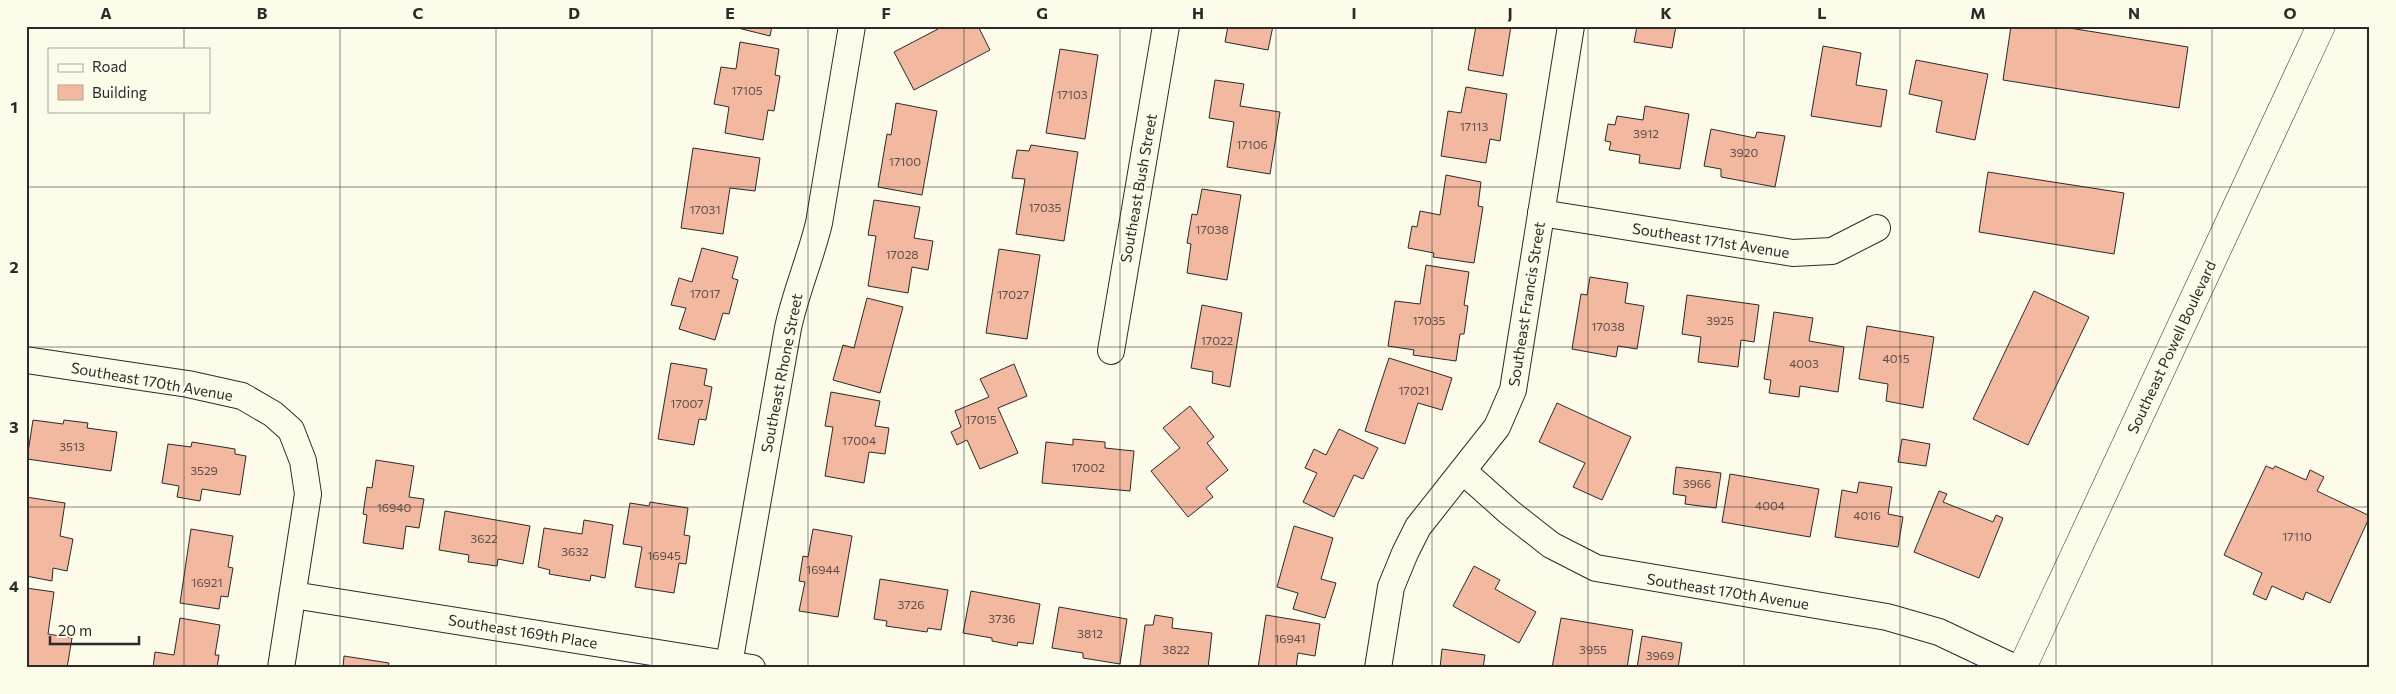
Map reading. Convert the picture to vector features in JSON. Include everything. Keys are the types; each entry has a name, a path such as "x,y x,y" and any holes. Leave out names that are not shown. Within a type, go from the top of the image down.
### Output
{"main road":[{"name":"Southeast Powell Boulevard","path":"2022,668 2321,26"}],"street":[{"name":"Southeast Rhone Street","path":"741,666 788,328 796,292 812,252 819,224 852,26"},
{"name":"Southeast Bush Street","path":"1111,350 1166,26"},
{"name":"Southeast Francis Street","path":"1378,668 1391,587 1418,526 1497,427 1513,390 1571,26"},
{"name":"Southeast 171st Avenue","path":"1541,213 1793,253 1832,250 1877,228"},
{"name":"Southeast 170th Avenue","path":"26,360 188,384 242,396 273,414 291,430 303,461 308,494 281,668"},
{"name":"Southeast 170th Avenue","path":"1463,471 1509,512 1551,545 1596,568 1887,617 1939,632 2014,668"},
{"name":"Southeast 169th Place","path":"293,596 741,666"}],"building":[{"path":"730,26 772,26 770,36"},
{"path":"937,26 978,26 990,50 914,90 894,52 938,29"},
{"path":"1228,26 1273,26 1268,50 1225,42"},
{"path":"1476,26 1511,26 1503,76 1468,70"},
{"path":"1637,26 1676,26 1672,48 1634,42"},
{"path":"2011,26 2057,26 2188,47 2179,108 2003,80"},
{"path":"740,42 779,49 775,75 780,76 774,111 768,110 763,140 725,133 729,107 714,104 721,67 736,69"},
{"path":"1823,46 1861,53 1856,85 1887,90 1881,127 1811,116"},
{"path":"1060,49 1098,55 1085,139 1046,133"},
{"path":"1916,60 1988,74 1975,140 1936,132 1942,101 1909,94"},
{"path":"1215,80 1244,84 1240,106 1280,112 1270,174 1227,167 1234,122 1209,118"},
{"path":"1466,87 1507,94 1500,141 1490,139 1486,163 1441,156 1448,111 1461,113"},
{"path":"896,103 937,111 922,195 878,187 887,134 891,135"},
{"path":"1645,106 1689,114 1680,169 1639,163 1640,155 1609,150 1611,142 1605,141 1608,124 1615,125 1617,116 1643,120"},
{"path":"1711,129 1755,138 1757,132 1785,136 1775,187 1721,177 1721,169 1704,166"},
{"path":"1031,145 1078,152 1064,241 1016,234 1025,179 1012,178 1017,150 1029,151"},
{"path":"693,148 760,158 755,191 730,188 723,234 681,228"},
{"path":"1988,172 2124,193 2114,254 1979,232"},
{"path":"1446,175 1481,182 1478,206 1483,207 1474,263 1433,257 1434,253 1408,248 1412,226 1417,227 1420,211 1440,215"},
{"path":"1202,189 1241,195 1227,280 1187,273 1191,244 1187,243 1192,214 1197,215"},
{"path":"874,200 920,207 914,238 933,241 928,270 912,267 908,293 868,286 876,236 868,235"},
{"path":"702,248 738,257 732,278 738,280 729,314 723,313 715,340 679,329 686,308 671,305 679,278 692,282"},
{"path":"999,249 1040,255 1027,339 986,333"},
{"path":"1426,265 1469,272 1464,305 1468,306 1464,334 1460,334 1456,361 1413,355 1414,350 1388,346 1395,301 1420,304"},
{"path":"1590,277 1628,283 1625,303 1644,306 1637,349 1618,346 1616,357 1572,349 1581,294 1587,295"},
{"path":"2034,291 2089,317 2028,445 1973,419"},
{"path":"1687,295 1759,305 1754,342 1741,340 1738,367 1698,362 1701,337 1682,334"},
{"path":"867,298 903,307 880,393 833,380 843,345 854,348"},
{"path":"1202,305 1242,313 1230,387 1212,383 1213,372 1191,368"},
{"path":"1774,312 1813,318 1809,341 1844,347 1838,392 1800,386 1799,397 1769,393 1771,380 1764,379"},
{"path":"1867,326 1934,337 1923,408 1886,401 1888,384 1859,379"},
{"path":"1389,358 1452,378 1442,410 1418,403 1405,444 1365,431"},
{"path":"671,363 707,369 704,385 712,387 706,420 699,419 694,445 658,439"},
{"path":"1014,364 1027,396 998,408 1018,453 980,469 967,440 957,445 951,432 961,427 955,411 989,397 980,379"},
{"path":"831,392 880,401 875,426 889,428 885,454 869,452 864,483 825,476 833,427 825,426"},
{"path":"1557,403 1631,437 1602,500 1573,487 1585,463 1539,442"},
{"path":"1190,406 1214,437 1207,443 1228,470 1206,488 1213,497 1188,517 1151,471 1180,448 1163,428"},
{"path":"33,420 63,424 64,420 88,423 87,428 117,432 111,471 27,459"},
{"path":"1339,429 1378,448 1363,479 1354,475 1334,517 1303,502 1317,473 1305,468 1314,449 1326,455"},
{"path":"1073,439 1105,442 1105,448 1134,451 1130,491 1042,483 1046,442 1073,445"},
{"path":"1902,439 1930,444 1926,466 1898,462"},
{"path":"192,442 235,449 235,454 246,456 240,495 202,489 200,501 177,497 179,486 162,483 168,444 191,447"},
{"path":"376,460 414,466 409,497 424,499 419,528 406,526 403,549 363,543 367,515 363,514 367,487 372,488"},
{"path":"2266,466 2273,469 2275,466 2306,480 2310,470 2324,477 2317,491 2370,516 2330,603 2306,592 2303,600 2272,586 2266,600 2253,594 2262,573 2224,555"},
{"path":"1676,467 1721,473 1716,508 1685,504 1686,496 1673,494"},
{"path":"1730,474 1819,489 1810,537 1722,522"},
{"path":"1859,482 1892,487 1888,514 1903,517 1898,547 1835,537 1842,490 1857,493"},
{"path":"1939,491 1947,494 1943,502 1993,522 1996,515 2003,518 1979,578 1914,552"},
{"path":"26,497 65,503 60,536 73,539 67,571 53,568 52,581 26,576"},
{"path":"650,502 688,508 684,535 690,536 686,564 679,563 674,593 635,587 642,547 623,544 630,503 649,506"},
{"path":"445,511 530,526 523,564 498,559 497,566 468,562 469,555 439,550"},
{"path":"584,520 613,525 605,578 591,575 590,581 549,574 550,570 538,567 544,528 582,534"},
{"path":"1294,526 1333,538 1321,579 1336,583 1325,618 1293,609 1298,593 1277,587"},
{"path":"191,529 233,536 228,567 233,568 228,597 221,596 219,609 180,603"},
{"path":"813,529 852,536 838,617 799,611 805,582 799,581 803,556 808,557"},
{"path":"1474,566 1500,580 1495,589 1536,612 1519,643 1453,606"},
{"path":"880,579 948,590 941,630 928,628 927,632 886,626 887,621 874,619"},
{"path":"26,588 54,592 48,634 72,638 67,668 26,668"},
{"path":"971,591 1040,604 1033,644 1018,642 1017,646 992,641 992,638 963,633"},
{"path":"1059,607 1127,619 1120,664 1083,658 1083,653 1052,648"},
{"path":"1155,615 1173,618 1172,628 1212,633 1208,668 1152,668 1140,665 1145,625 1153,625"},
{"path":"1266,615 1320,624 1315,656 1298,653 1296,668 1258,668"},
{"path":"180,618 220,625 215,655 219,655 217,668 153,668 155,652 174,655"},
{"path":"1561,618 1633,630 1627,668 1552,668"},
{"path":"1642,636 1682,643 1678,668 1637,668"},
{"path":"1442,649 1485,655 1483,668 1440,668"},
{"path":"344,656 389,663 388,668 343,668"}]}
